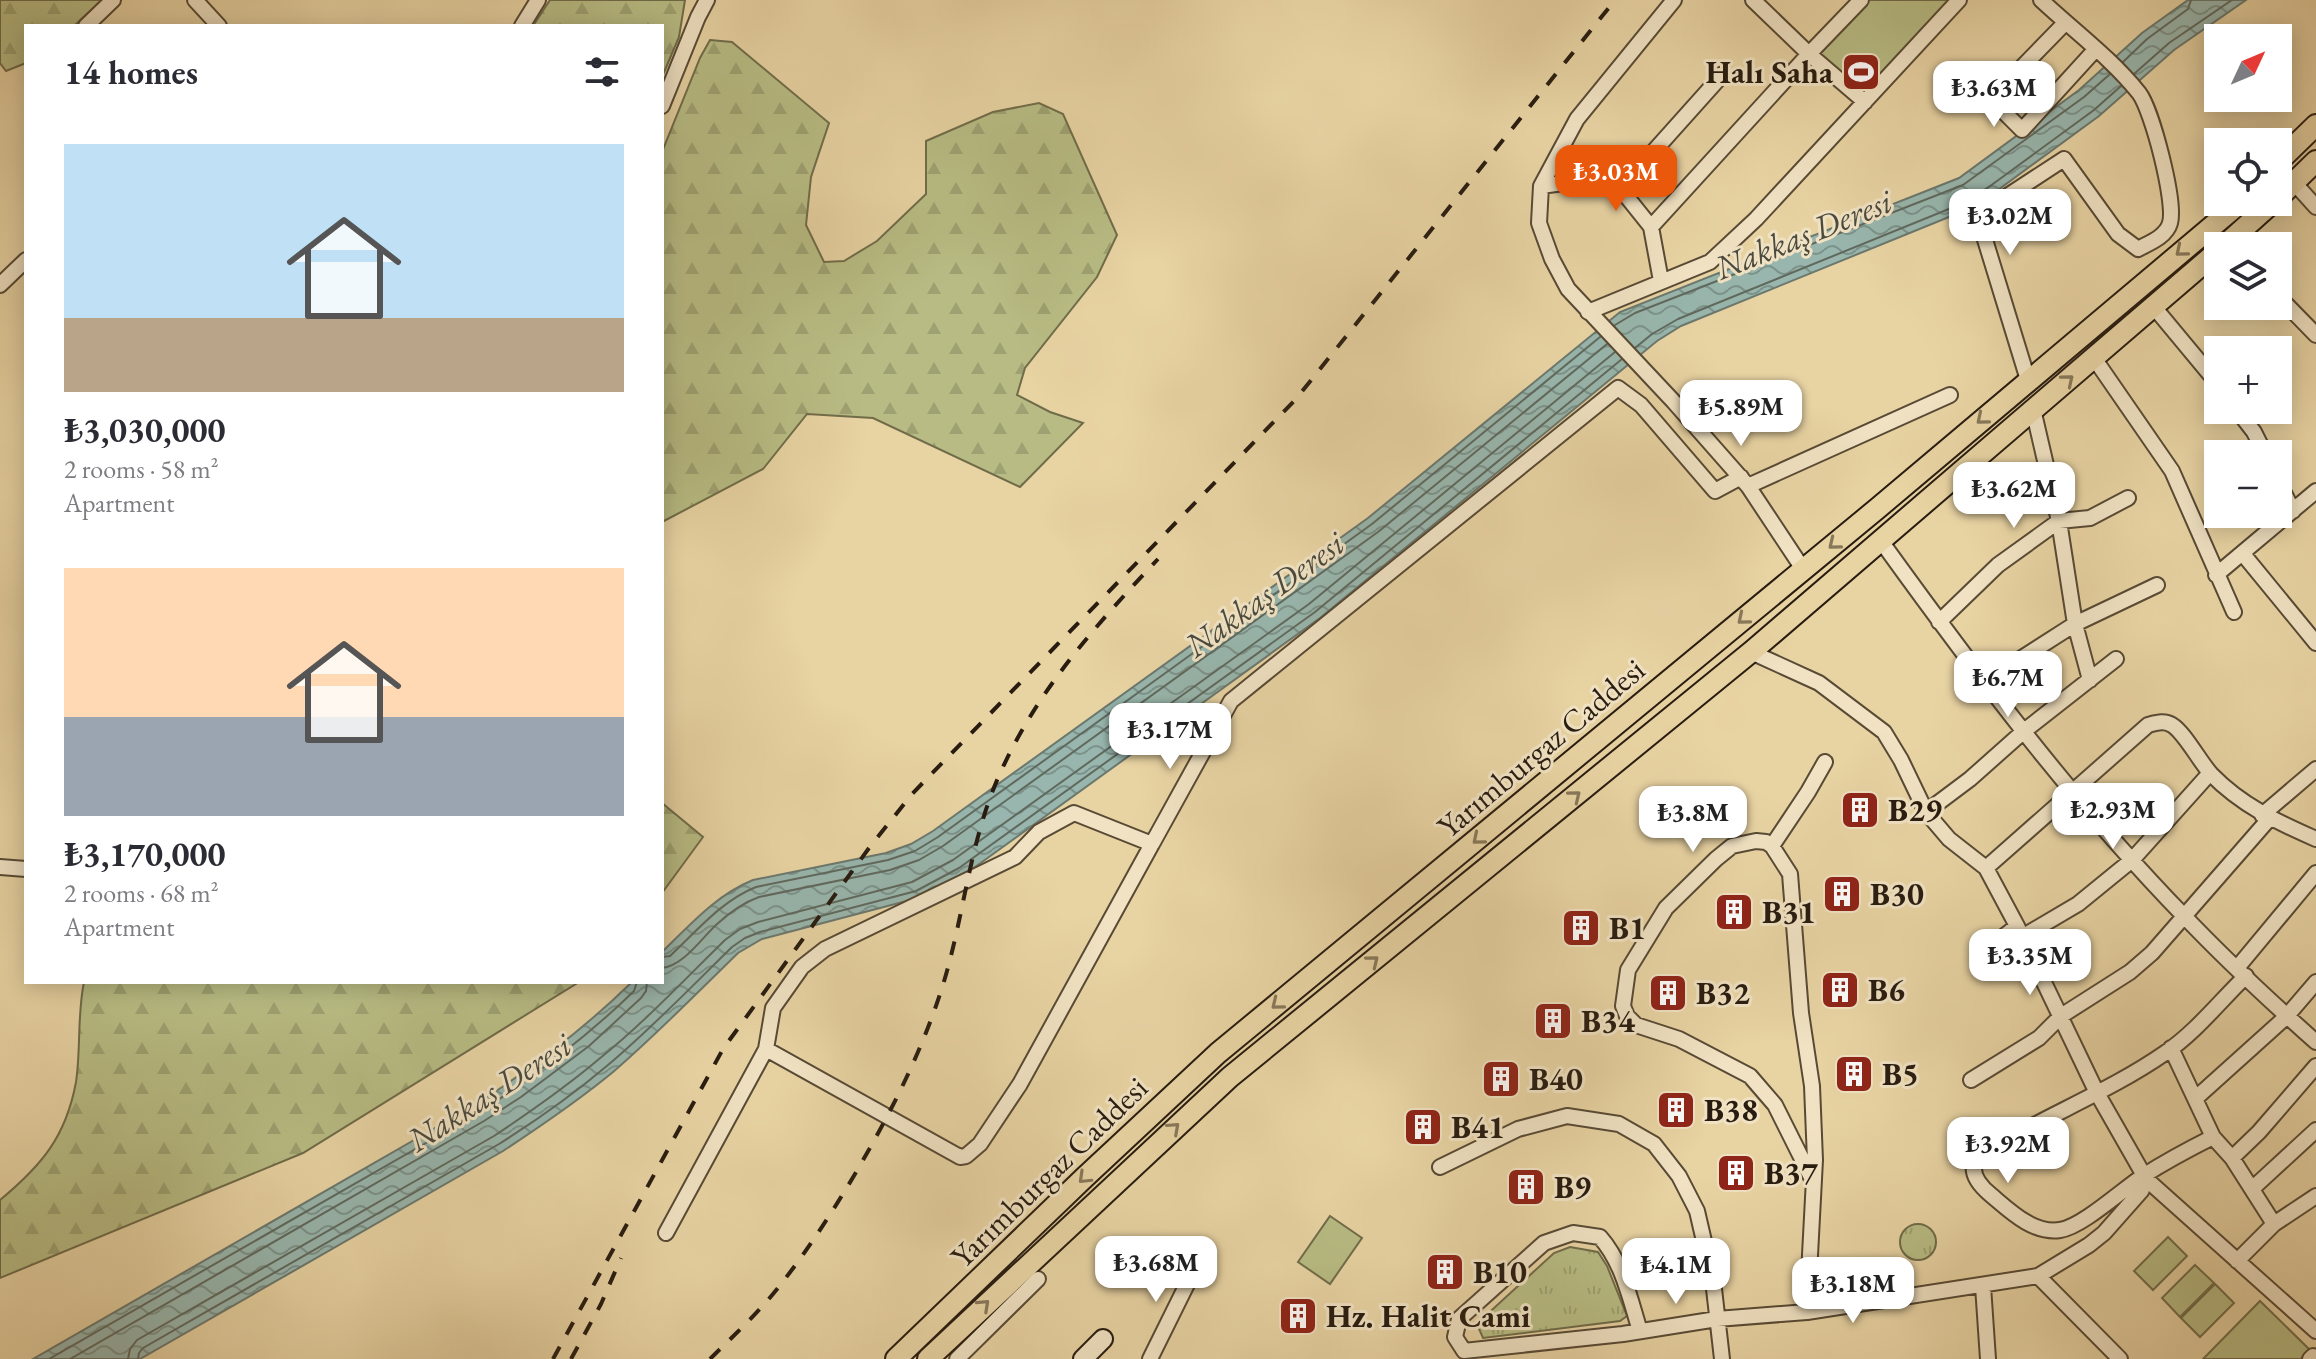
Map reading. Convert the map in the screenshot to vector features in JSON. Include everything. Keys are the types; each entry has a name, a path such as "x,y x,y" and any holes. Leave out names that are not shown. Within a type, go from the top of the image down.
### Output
{"main road":[{"path":"2292,148 2316,125"},
{"path":"2292,161 2316,142"},
{"path":"2292,185 2316,161"},
{"path":"2292,189 2316,176"},
{"name":"Yarımburgaz Caddesi","path":"896,1359 1218,1053 1864,519 2224,216"},
{"name":"Yarımburgaz Caddesi","path":"2241,232 2259,216"},
{"name":"Yarımburgaz Caddesi","path":"928,1359 1230,1077 1751,652 2204,264"},
{"path":"1864,519 1881,541"}],"street":[{"path":"88,24 113,0"},
{"path":"195,0 217,24"},
{"path":"523,24 538,0"},
{"path":"664,101 707,0"},
{"path":"1674,0 1577,119 1541,186 1539,223 1552,259 1568,289 1745,481 1803,569"},
{"path":"1753,0 1865,102"},
{"path":"1651,227 1861,0"},
{"path":"1588,312 1710,262 1756,219 1959,0"},
{"path":"2028,380 1979,220 1989,208 2064,159 2118,234 2138,249 2159,237 2170,226 2171,215 2166,167 2141,96 2100,53 2041,0"},
{"path":"2065,23 1991,99 2022,130 2100,53"},
{"path":"1623,192 1646,160 1723,74"},
{"path":"1541,186 1593,179 1623,192 1651,227 1661,281"},
{"path":"2292,199 2316,207"},
{"path":"0,285 24,262"},
{"path":"2154,307 2204,367"},
{"path":"2292,310 2316,335"},
{"path":"2094,358 2172,471 2234,612"},
{"path":"766,1049 960,1157 966,1156 980,1144 1020,1084 1231,701 1618,388 1641,405 1715,491 1856,439 1950,395"},
{"path":"2033,409 2059,521 2075,624 2090,680"},
{"path":"2216,575 2316,491"},
{"path":"1939,622 1998,565 2059,521 2090,518 2128,498"},
{"path":"1881,541 2024,731 2132,860 2286,1017 2316,1042"},
{"path":"2243,554 2316,643"},
{"path":"1986,681 2075,624 2157,585"},
{"path":"1751,652 1819,683 1884,732 1926,812 1949,839 1986,868 2143,1183 2316,1331"},
{"path":"1926,812 2116,659"},
{"path":"1986,868 2148,725 2162,722 2173,725 2210,773 2239,799 2266,817 2316,839"},
{"path":"1772,846 1825,762"},
{"path":"1971,1080 2039,1038 2061,1016 2130,972 2152,953 2266,817 2316,769"},
{"path":"1980,955 2019,931 2078,904 2132,860 2210,773"},
{"path":"666,1233 766,1049 773,1008 802,967 825,949 1015,857 1039,832 1074,813 1152,844"},
{"path":"1807,1312 1815,1160 1812,1086 1801,1013 1790,874 1772,846 1756,841 1732,846 1666,908 1628,970 1623,1006 1636,1025 1679,1039 1749,1075 1775,1105 1813,1181"},
{"path":"0,867 24,869"},
{"path":"2213,1137 2143,1183 2061,1230 2037,1228 2012,1214 1981,1187 1973,1168 1976,1159 2009,1137 2097,1093 2171,1048 2242,972 2316,873"},
{"path":"2196,1098 2286,1017 2316,982"},
{"path":"2171,1048 2213,1137 2232,1158 2274,1224"},
{"path":"2232,1158 2259,1132 2316,1066"},
{"path":"1440,1167 1518,1129 1567,1116 1619,1124 1654,1144 1679,1176 1697,1211 1713,1280 1722,1359"},
{"path":"2253,1188 2316,1130"},
{"path":"1640,1331 1611,1250 1600,1237 1573,1233 1544,1243 1459,1319 1455,1337 1464,1351 1640,1331 1717,1319 1807,1312 2038,1276 2104,1233 2143,1183"},
{"path":"2237,1261 2274,1224 2316,1196"},
{"path":"1150,1359 1196,1266"},
{"path":"2038,1276 2120,1359"},
{"path":"957,1359 1038,1279"},
{"path":"1983,1286 1988,1359"},
{"path":"1083,1359 1103,1339"}],"green space":[{"path":"0,0 102,0 76,24 24,24 24,64 6,71 0,63"},
{"path":"550,0 685,0 679,37 664,72 664,24 534,24"},
{"name":"Halı Saha","path":"1861,0 1954,0 1860,96 1815,48"},
{"path":"710,40 732,42 829,123 811,177 806,225 824,262 844,261 877,241 926,194 926,141 993,112 1039,103 1063,114 1117,235 1097,277 1025,368 1017,395 1050,412 1083,423 1020,487 873,418 807,414 763,469 664,521 664,147"},
{"path":"664,805 703,837 664,890"},
{"path":"84,984 576,984 303,1153 0,1278 0,1200 28,1175 50,1149 66,1119 76,1082"},
{"path":"1330,1216 1362,1238 1330,1284 1298,1262"},
{"path":"1918,1224 1930,1230 1936,1242 1930,1254 1918,1260 1906,1254 1900,1242 1906,1230"},
{"path":"2168,1237 2187,1256 2153,1290 2134,1271"},
{"path":"1570,1247 1598,1252 1607,1266 1627,1316 1620,1321 1483,1338 1479,1329 1481,1320 1554,1253"},
{"path":"2195,1265 2214,1283 2180,1317 2162,1298"},
{"path":"2215,1284 2234,1303 2200,1337 2181,1318"},
{"path":"2260,1301 2310,1350 2301,1359 2203,1359"}],"water":[{"name":"Nakkaş Deresi","path":"2188,0 2246,0 2211,24 2204,24 2204,29 2174,50 2099,116 1976,206 1681,326 1657,341 1320,618 964,875 918,898 762,939 738,953 613,1072 531,1132 140,1359 33,1359 475,1105 556,1048 630,984 664,984 664,950 704,912 740,886 753,880 886,853 911,844 933,831 1368,518 1620,312 1959,178 2079,90 2142,33"}],"railway":[{"path":"553,1359 723,1049 869,848 912,794 1296,399 1615,0"},
{"path":"710,1359 784,1280 846,1190 868,1151 904,1083 934,1012 950,960 982,821 1003,767 1052,683 1092,632 1158,559"},
{"path":"571,1359 601,1304 621,1258"}],"place":[{"name":"Halı Saha","path":"1861,72"},
{"name":"B29","path":"1860,810"},
{"name":"B30","path":"1842,894"},
{"name":"B31","path":"1734,912"},
{"name":"B1","path":"1581,928"},
{"name":"B6","path":"1840,990"},
{"name":"B32","path":"1668,993"},
{"name":"B34","path":"1553,1021"},
{"name":"B5","path":"1854,1074"},
{"name":"B40","path":"1501,1079"},
{"name":"B38","path":"1676,1110"},
{"name":"B41","path":"1423,1127"},
{"name":"B37","path":"1736,1173"},
{"name":"B9","path":"1526,1187"},
{"name":"B10","path":"1445,1272"},
{"name":"Hz. Halit Cami","path":"1298,1316"}]}
